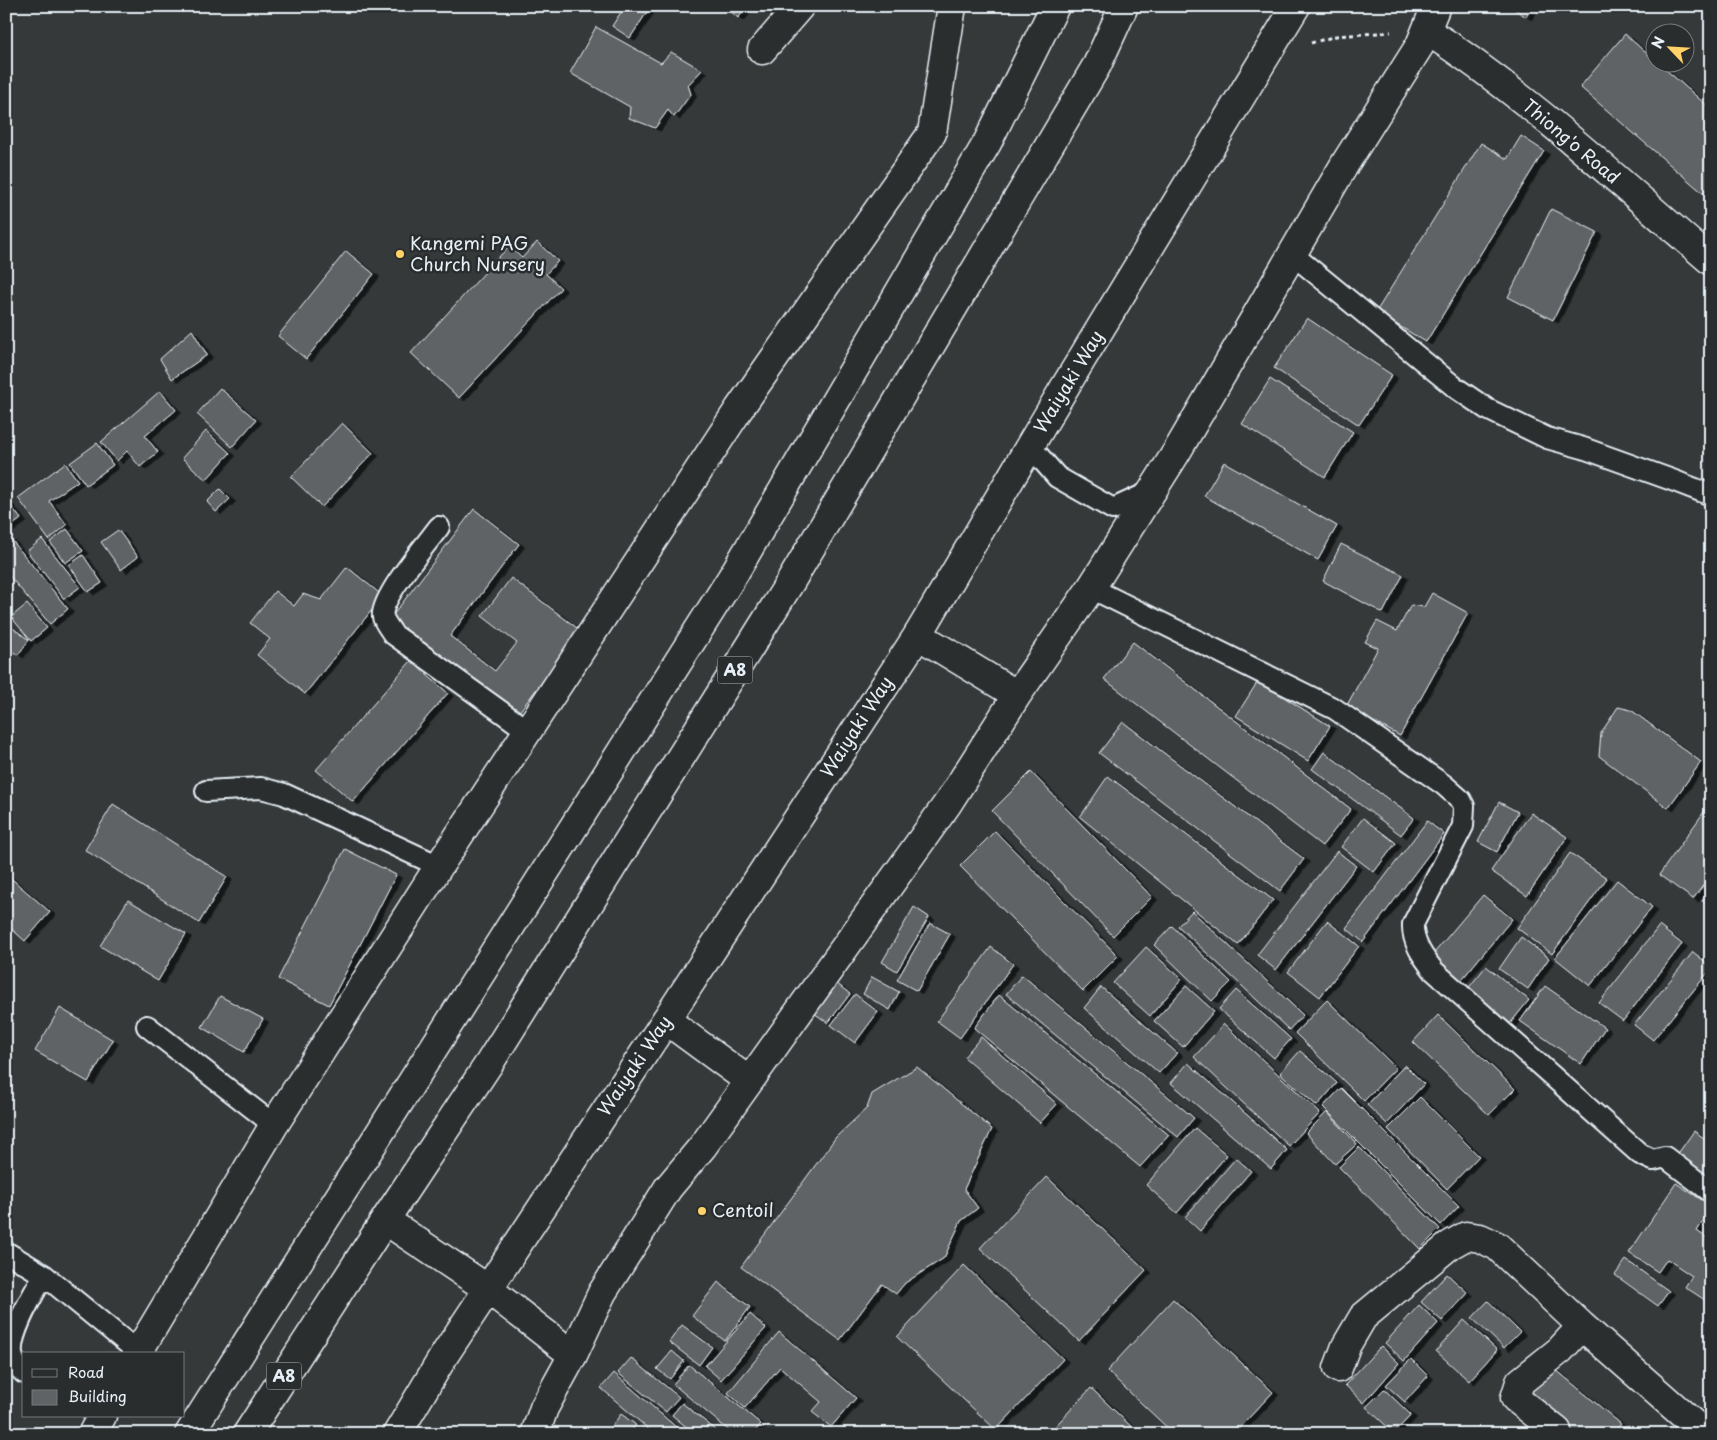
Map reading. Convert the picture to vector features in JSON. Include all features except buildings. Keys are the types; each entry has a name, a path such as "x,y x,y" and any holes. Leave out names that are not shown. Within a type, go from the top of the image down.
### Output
{"main road":[{"path":"762,50 800,6"},
{"path":"138,1352 274,1125 439,866 739,409 932,133 952,6"},
{"path":"189,1434 732,577 988,142 1055,6"},
{"name":"A8","path":"246,1434 490,1062 791,581 1097,65 1124,6"},
{"name":"Waiyaki Way","path":"397,1434 445,1354 918,634 1296,6"},
{"path":"535,1434 544,1408 573,1355 602,1294 632,1244 668,1188 703,1146 948,803 1017,695 1091,588 1176,453 1346,162 1420,45 1431,18"},
{"name":"Thiong'o Road","path":"1431,18 1457,50 1552,124 1711,261"},
{"path":"918,634 1017,695"},
{"path":"666,1020 749,1081"},
{"path":"385,1220 488,1289 573,1355"},
{"path":"1338,1368 1346,1346 1363,1317 1450,1245 1466,1236 1480,1238 1497,1246 1582,1326 1705,1434"},
{"path":"1557,1431 1515,1398 1520,1382 1560,1350 1582,1326"},
{"path":"92,1434 101,1418"}],"lane":[{"path":"1292,254 1456,388 1487,409 1546,438 1592,451 1711,495"},
{"path":"1030,446 1057,476 1113,509 1152,491"},
{"path":"439,527 398,581 385,604 383,616 393,634 528,731"},
{"path":"1091,588 1335,709 1444,785 1461,800 1464,806 1462,826 1413,924 1413,938 1423,956 1440,977 1640,1154 1653,1160 1665,1157 1711,1192"},
{"path":"206,791 261,788 284,794 439,866"},
{"path":"146,1026 274,1125"},
{"path":"6,1252 44,1275 136,1352"},
{"path":"22,1371 16,1365 12,1354 13,1339 44,1275"}],"path":[{"path":"1265,57 1336,36 1431,18"}],"place":[{"name":"Kangemi PAG Church Nursery","path":"400,254"},
{"name":"Centoil","path":"702,1211"}]}
